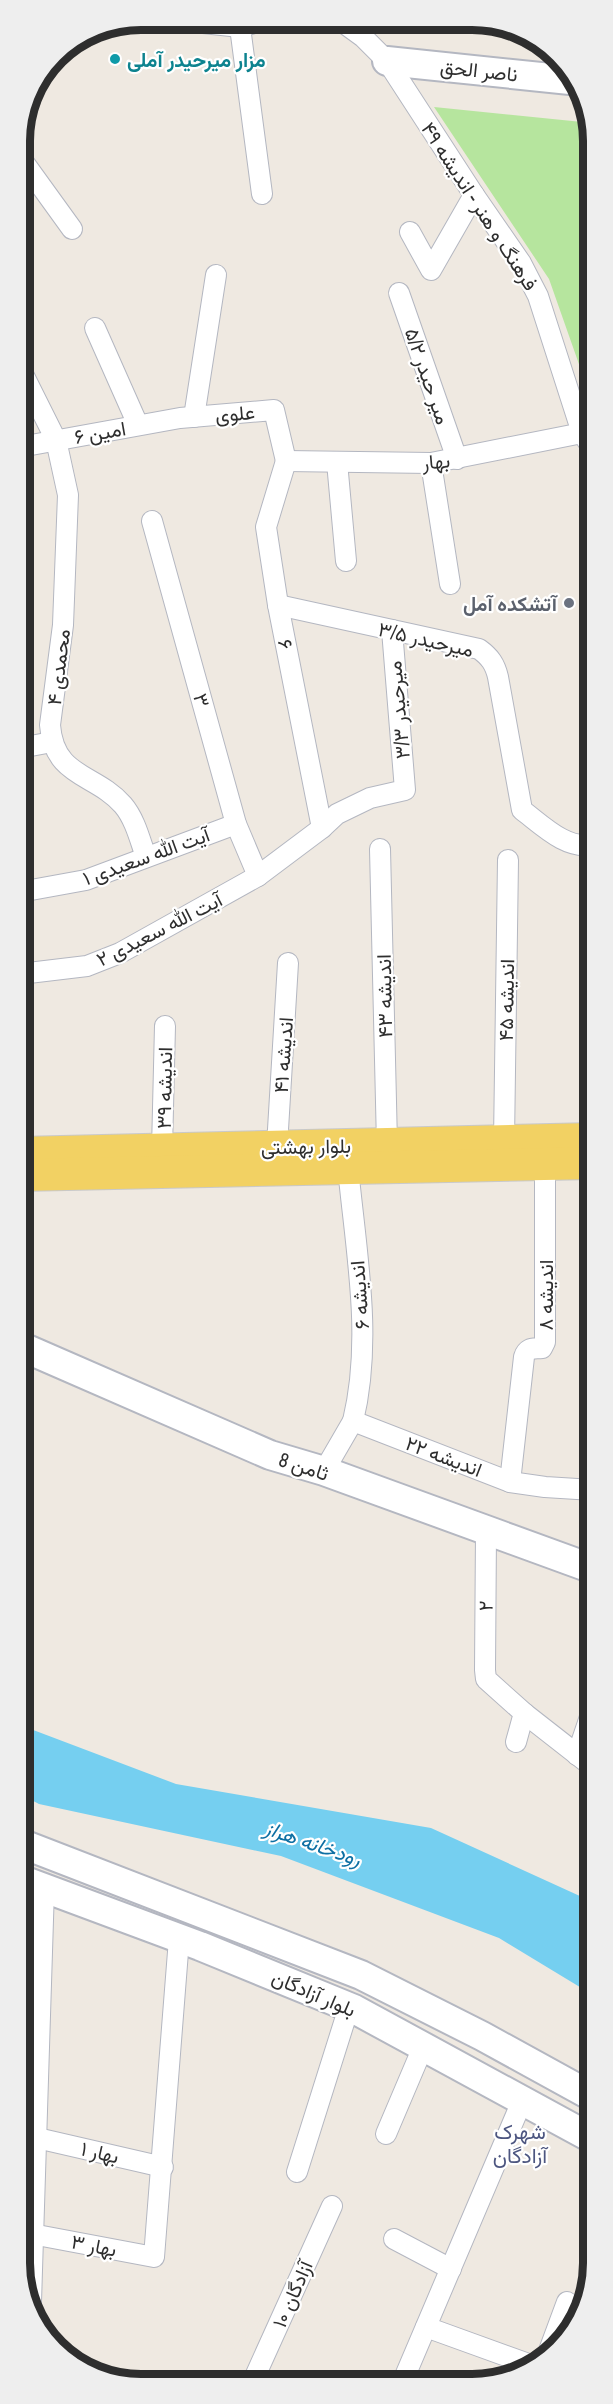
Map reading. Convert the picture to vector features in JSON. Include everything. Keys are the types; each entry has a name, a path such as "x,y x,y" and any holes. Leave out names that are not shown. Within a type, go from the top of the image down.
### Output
{"main road":[{"name":"ناصر الحق","path":"387,61 564,79"},
{"name":"بلوار بهشتی","path":"30,1153 583,1139"},
{"name":"بلوار بهشتی","path":"30,1175 583,1163"},
{"name":"ثامن 8","path":"30,1350 270,1455 324,1471 583,1566"},
{"name":"بلوار آزادگان","path":"30,1847 361,1975 482,2036 583,2092"},
{"name":"بلوار آزادگان","path":"32,1883 349,2007 583,2134"}],"street":[{"path":"240,30 262,194"},
{"name":"فرهنگ و هنر - اندیشه ۴۹","path":"353,30 387,61 521,263 538,296 583,429"},
{"path":"30,171 72,229"},
{"path":"410,232 431,270 474,195"},
{"path":"187,417 216,275"},
{"name":"میر حیدر ۵/۲","path":"399,293 457,459"},
{"path":"95,328 138,426"},
{"name":"محمدی ۴","path":"30,388 56,440 68,495 63,625 50,726 52,741"},
{"name":"علوی","path":"187,417 274,410 286,461"},
{"name":"امین ۶","path":"30,445 187,417"},
{"name":"بهار","path":"286,461 431,463 583,442"},
{"name":"۶","path":"286,461 266,527 278,605 322,828"},
{"path":"337,462 346,561"},
{"path":"431,463 450,584"},
{"name":"۳","path":"152,522 236,824 258,876"},
{"name":"میرحیدر ۳/۵","path":"278,605 479,649 495,665 522,810 563,840 583,846"},
{"name":"میرحیدر ۳/۳","path":"392,630 405,790"},
{"path":"30,746 52,741 64,764 123,806 136,829 146,857"},
{"name":"آیت الله سعیدی ۲","path":"30,973 87,966 120,953 258,876 337,814 370,798 405,790"},
{"name":"آیت الله سعیدی ۱","path":"30,890 86,880 236,824"},
{"name":"اندیشه ۴۳","path":"380,849 387,1144"},
{"name":"اندیشه ۴۵","path":"504,1141 508,860"},
{"name":"اندیشه ۴۱","path":"277,1146 288,963"},
{"name":"اندیشه ۳۹","path":"162,1149 165,1026"},
{"name":"اندیشه ۸","path":"510,1482 524,1357 529,1349 542,1348 545,1342 544,1164"},
{"name":"اندیشه ۶","path":"348,1168 363,1325 359,1398 353,1421"},
{"path":"324,1471 353,1421"},
{"name":"اندیشه ۲۲","path":"353,1421 510,1482 583,1489"},
{"name":"۲","path":"486,1532 486,1679 524,1713"},
{"path":"516,1742 524,1713 583,1760"},
{"path":"577,1755 583,1737"},
{"path":"30,2053 32,1883"},
{"path":"163,2167 179,1939"},
{"path":"297,2172 349,2007"},
{"path":"386,2134 423,2047"},
{"path":"406,2374 522,2101"},
{"name":"بهار ۱","path":"30,2138 163,2167"},
{"name":"بهار ۳","path":"30,2234 154,2257 163,2167"},
{"name":"آزادگان ۱۰","path":"256,2374 332,2206"},
{"path":"394,2239 450,2269"},
{"path":"553,2339 567,2302"},
{"path":"426,2327 523,2362"}],"green space":[{"path":"434,107 581,122 583,376 549,279"}],"water":[{"name":"رودخانه هراز","path":"30,1729 176,1784 431,1828 583,1897 583,1989 499,1938 281,1856 39,1804 30,1799"}],"place":[{"name":"مزار میرحیدر آملی","path":"115,59"},
{"name":"آتشکده آمل","path":"569,603"}],"district":[{"name":"شهرک آزادگان","path":"520,2143"}]}
